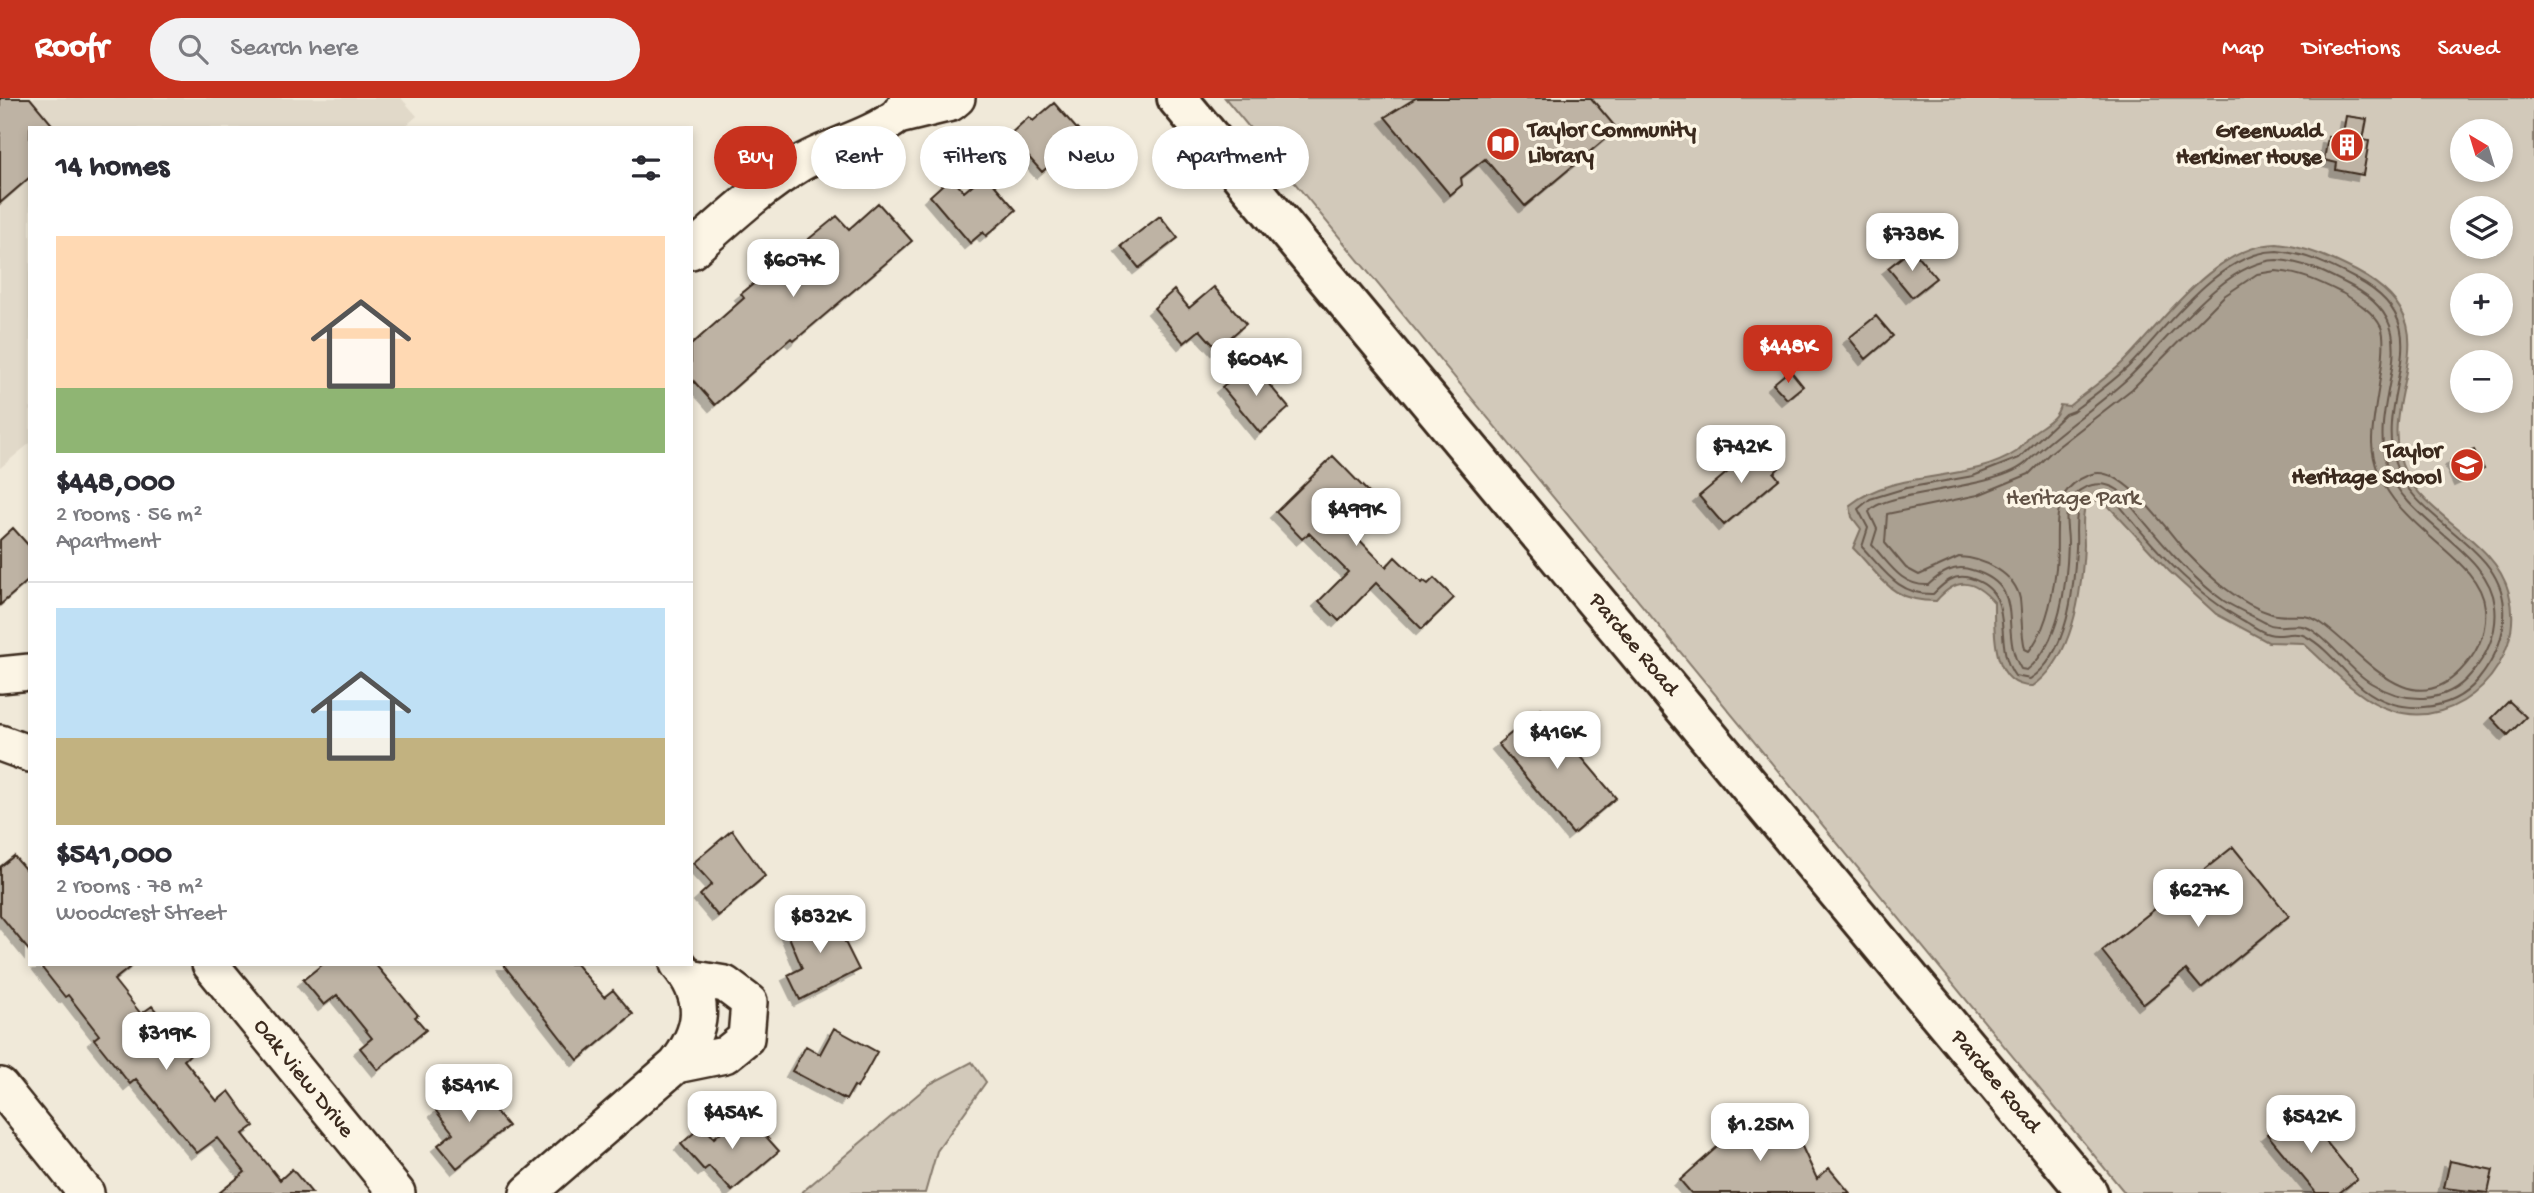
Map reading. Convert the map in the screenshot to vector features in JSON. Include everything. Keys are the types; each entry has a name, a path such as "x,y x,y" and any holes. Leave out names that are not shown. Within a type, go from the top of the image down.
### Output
{"main road":[{"name":"Pardee Road","path":"1177,98 2088,1193"}],"street":[{"path":"693,249 781,176 804,162 880,129 904,107 951,103 957,98"},
{"path":"0,675 28,672"},
{"path":"0,743 28,753"},
{"name":"Oak View Drive","path":"212,966 397,1193"},
{"path":"676,1065 725,1055 747,1038 749,1002 725,984 684,971"},
{"path":"528,1193 676,1065 688,1049 697,1027 699,1001 684,971"},
{"path":"0,1086 86,1193"}],"shaded area":[{"path":"0,98 401,98 417,116 405,126 28,126 28,445 0,468"}],"green space":[{"name":"Heritage Park","path":"1225,98 2534,98 2534,1193 2125,1193 1300,189 1309,189 1309,126 1248,126"},
{"path":"972,1062 986,1082 937,1151 925,1193 801,1193 930,1084"}],"water":[{"path":"2277,244 2308,250 2356,271 2388,293 2404,316 2409,340 2397,418 2397,446 2406,474 2416,490 2430,504 2490,558 2509,593 2512,618 2508,643 2498,666 2483,686 2463,701 2441,711 2416,714 2378,705 2344,681 2303,643 2268,642 2216,614 2169,571 2101,498 2085,507 2081,582 2067,641 2047,674 2033,686 2020,684 2010,678 2003,668 1998,656 1994,628 1994,602 1986,594 1972,585 1965,584 1951,588 1936,601 1907,597 1888,586 1853,548 1861,529 1852,517 1850,505 1869,493 1889,486 1976,469 2016,452 2034,432 2053,418 2060,405 2069,406 2117,368 2173,307 2212,271 2232,257 2254,248"}],"building":[{"path":"0,98 30,98 53,126 28,126 28,179 0,203"},
{"name":"Taylor Community Library","path":"1416,98 1591,98 1617,129 1525,206 1485,159 1461,178 1462,185 1450,195 1385,117"},
{"path":"1054,103 1074,126 1044,126 1042,172 1030,159 1030,126 1019,126 1029,117 1033,121"},
{"name":"Greenwald Herkimer House","path":"2346,116 2367,119 2363,140 2369,141 2363,175 2336,170 2337,163 2324,160 2328,137 2342,139"},
{"path":"938,189 961,189 964,192 968,189 998,189 1016,210 986,236 983,232 970,243 930,196"},
{"path":"878,203 912,241 794,341 791,338 715,405 693,380 693,343 744,298 741,294 837,216 849,229"},
{"path":"1160,216 1178,238 1139,268 1121,246"},
{"path":"1912,249 1936,278 1912,297 1888,268"},
{"path":"1214,287 1246,324 1217,349 1200,330 1184,343 1154,308 1174,290 1189,308"},
{"path":"1876,316 1893,336 1866,359 1849,338"},
{"path":"1251,363 1289,408 1260,433 1222,387"},
{"path":"1790,370 1803,386 1787,399 1773,384"},
{"path":"1760,445 1779,468 1774,473 1779,479 1724,525 1699,496"},
{"name":"Taylor Heritage School","path":"2474,450 2484,469 2460,480 2451,460"},
{"path":"1333,456 1371,495 1343,523 1386,567 1395,557 1422,583 1424,581 1428,584 1434,578 1454,598 1422,629 1376,583 1339,621 1319,601 1348,572 1309,533 1302,539 1276,512"},
{"path":"13,528 28,545 28,581 0,605 0,540"},
{"path":"2509,701 2526,717 2508,735 2492,718"},
{"path":"1541,709 1616,798 1573,834 1498,744"},
{"path":"732,830 765,876 718,916 700,895 712,884 693,863"},
{"path":"2233,847 2289,916 2201,988 2186,970 2144,1004 2102,951"},
{"path":"14,856 28,873 28,950 0,915 0,867"},
{"path":"829,910 859,970 800,1000 788,975 802,968 787,932"},
{"path":"41,966 132,966 114,980 141,1014 152,1006 165,1022 168,1019 194,1051 184,1060 217,1101 229,1091 254,1126 243,1134 280,1180 292,1169 312,1193 219,1193 245,1172 217,1138 197,1153 136,1079 130,1084 94,1039 99,1035 68,995 65,997"},
{"path":"320,966 377,966 418,1015 415,1017 426,1030 378,1070 360,1048 372,1038 337,995 324,1005 303,980"},
{"path":"505,966 578,966 604,997 613,990 633,1014 578,1060"},
{"path":"834,1028 877,1052 857,1088 854,1086 846,1100 792,1071 806,1046 820,1054"},
{"path":"471,1082 508,1126 457,1168 438,1145 453,1133 436,1111"},
{"path":"1762,1107 1793,1127 1817,1179 1829,1168 1850,1193 1691,1193 1680,1180"},
{"path":"2299,1109 2357,1179 2339,1193 2316,1193 2267,1134"},
{"path":"744,1112 779,1151 732,1191 709,1166 704,1170 681,1144 703,1125 714,1138"},
{"path":"2450,1161 2493,1170 2488,1193 2444,1188"}],"place":[{"name":"Taylor Community Library","path":"1503,144"},
{"name":"Greenwald Herkimer House","path":"2347,145"},
{"name":"Taylor Heritage School","path":"2467,465"}]}
